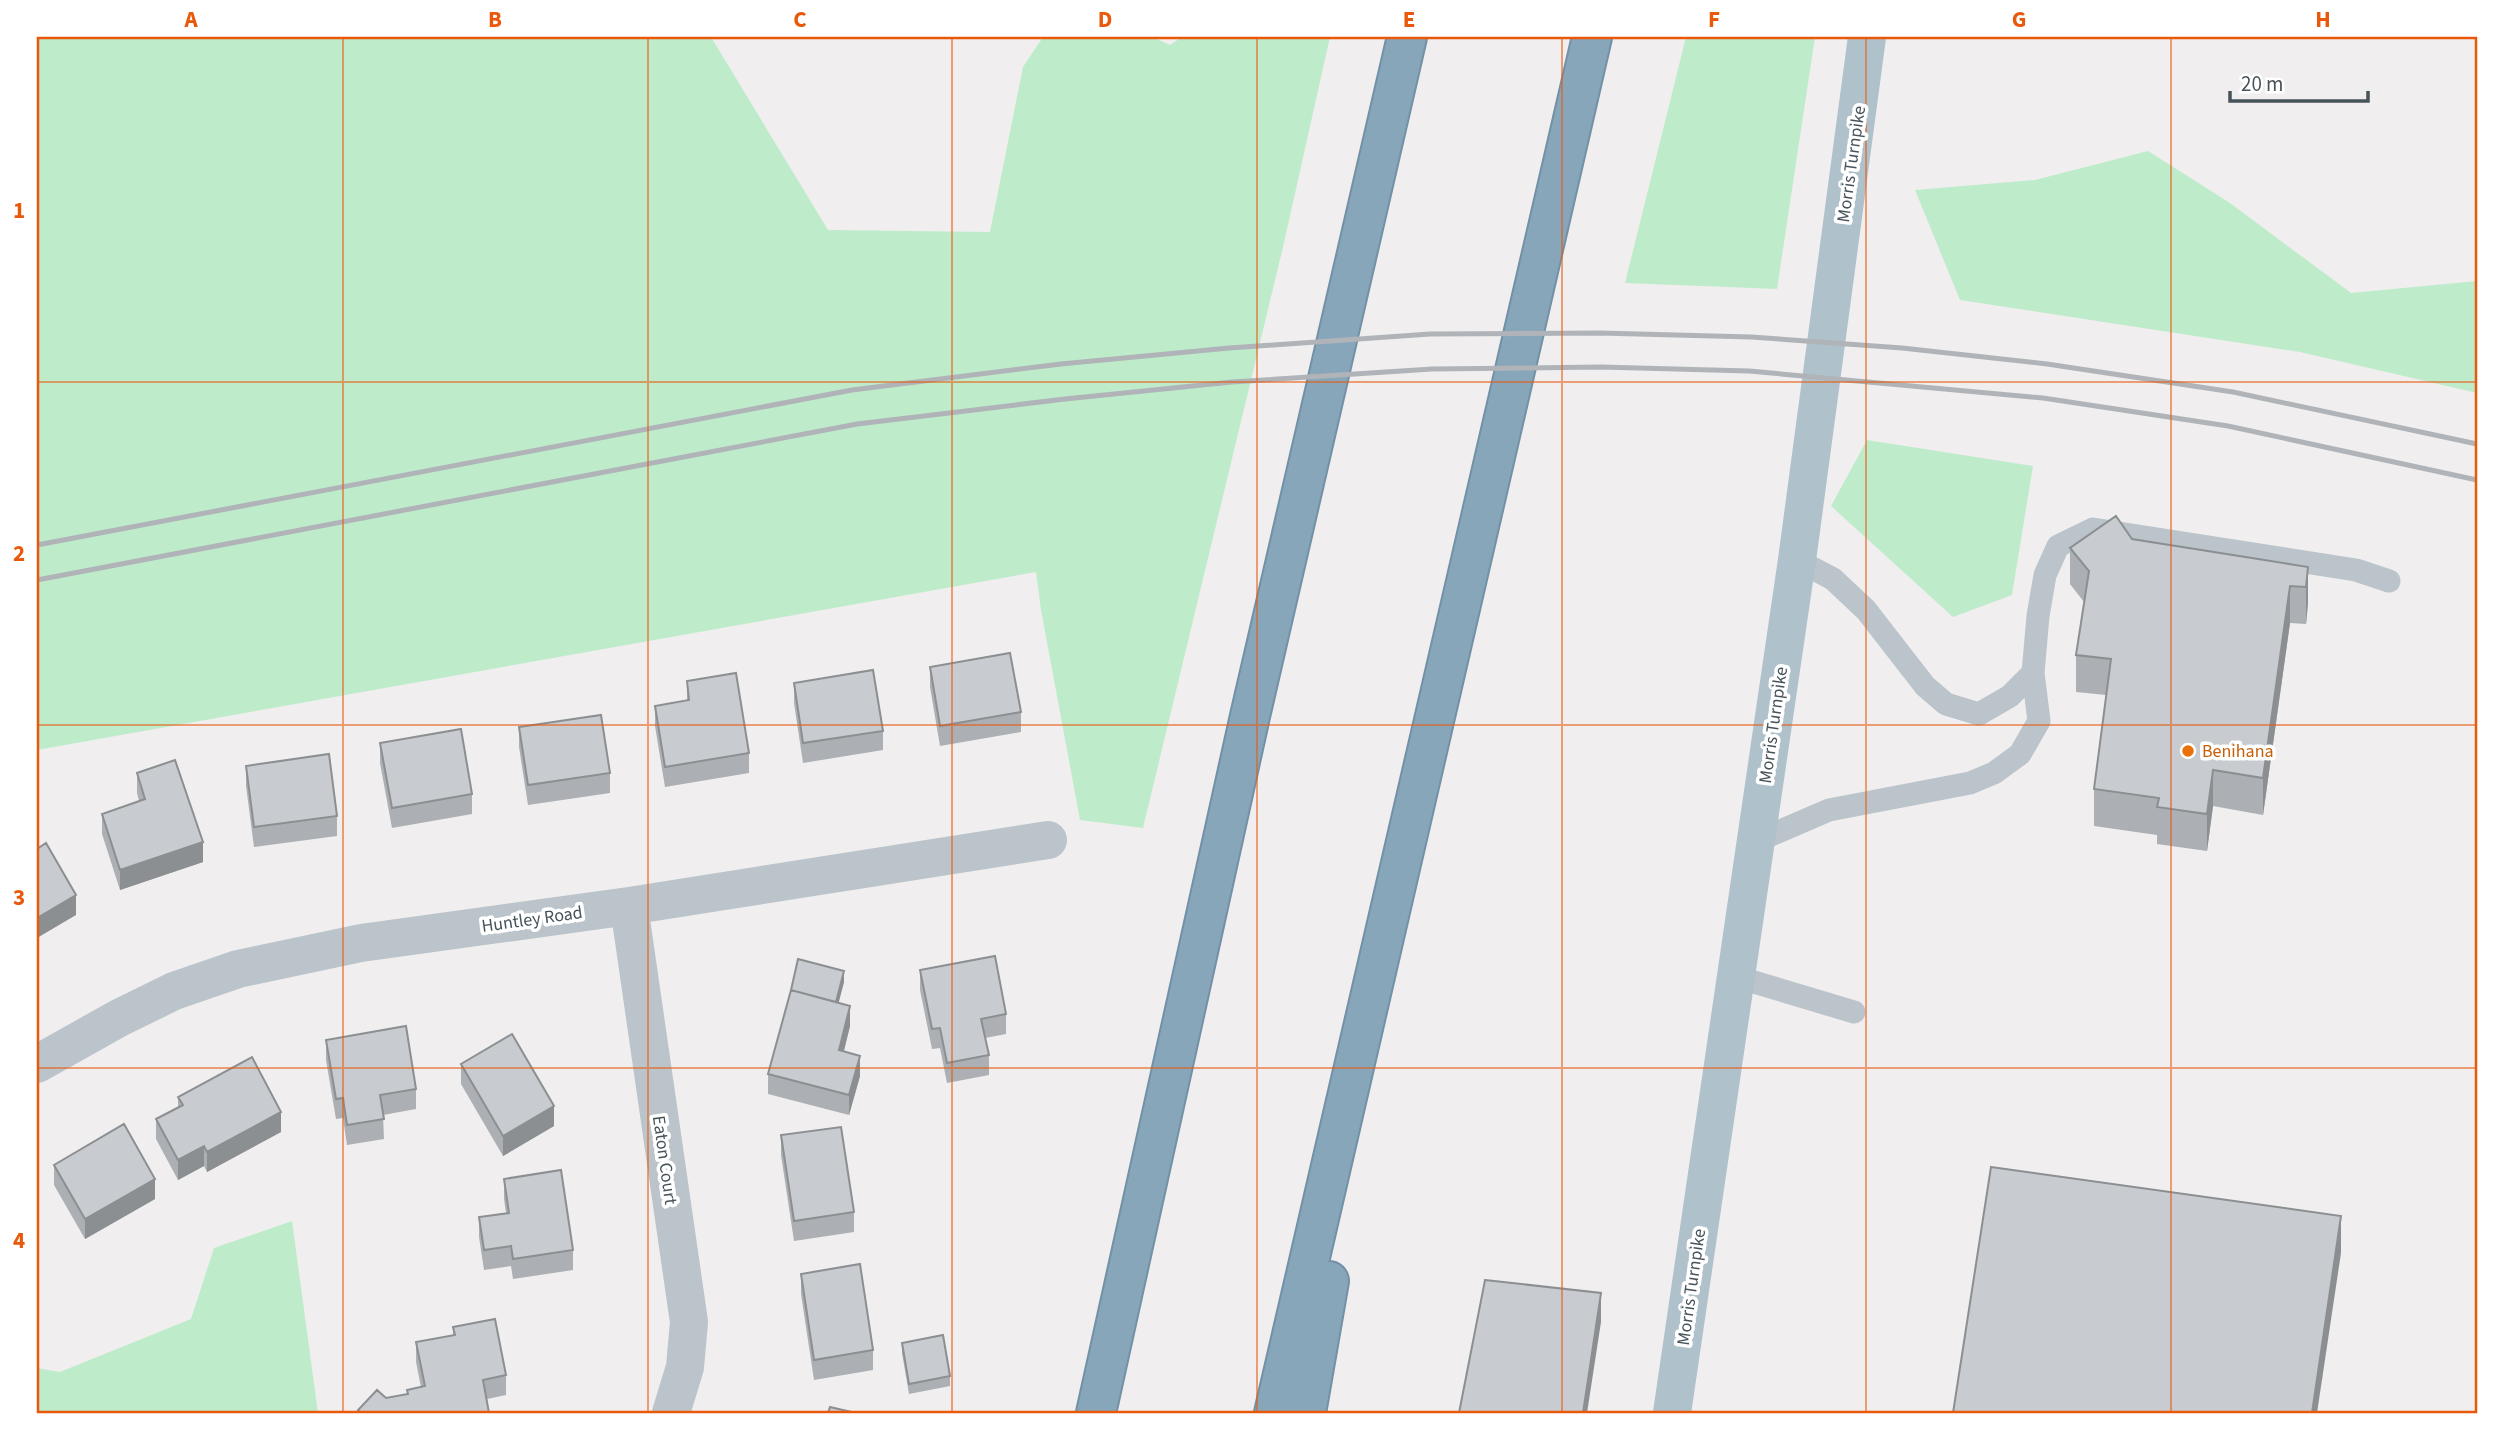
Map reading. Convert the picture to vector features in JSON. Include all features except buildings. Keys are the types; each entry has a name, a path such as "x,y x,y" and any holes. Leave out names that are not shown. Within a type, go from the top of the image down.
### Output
{"highway":[{"path":"1096,1413 1250,716 1407,37"},
{"path":"1274,1413 1592,37"},
{"path":"1306,1413 1418,785"}],"main road":[{"name":"Morris Turnpike","path":"1672,1413 1797,560 1867,37"}],"street":[{"name":"Huntley Road","path":"37,1064 174,991 238,969 361,943 629,906 1048,840"},
{"name":"Eaton Court","path":"629,906 689,1322 685,1367 671,1413"}],"lane":[{"path":"1757,841 1829,810 1970,783 1994,773 2020,754 2039,721 2033,673 2045,575 2058,546 2092,529 2356,570 2389,581"},
{"path":"1797,560 1833,579 1866,611 1925,686 1946,704 1979,715 2010,696 2033,673"},
{"path":"1737,977 1854,1012"}],"green space":[{"path":"43,37 711,37 828,230 990,232 1023,67 1043,37 1152,37 1170,45 1182,37 1330,37 1283,247 1143,828 1080,820 1036,572 37,750 37,40"},
{"path":"1686,37 1815,37 1777,289 1625,283"},
{"path":"2148,151 2230,203 2351,293 2477,281 2477,393 2300,352 1960,300 1915,190 2035,180"},
{"path":"1867,440 2033,466 2012,595 1953,617 1831,506"},
{"path":"292,1221 318,1413 37,1413 37,1368 60,1372 191,1319 214,1248"}],"railway":[{"path":"37,545 852,390 1061,364 1229,348 1430,334 1600,333 1751,337 1902,348 2047,364 2233,392 2477,444"},
{"path":"37,580 857,424 1232,382 1432,369 1601,367 1749,371 2043,398 2228,426 2477,480"}],"place":[{"name":"Benihana","path":"2188,751"}]}
